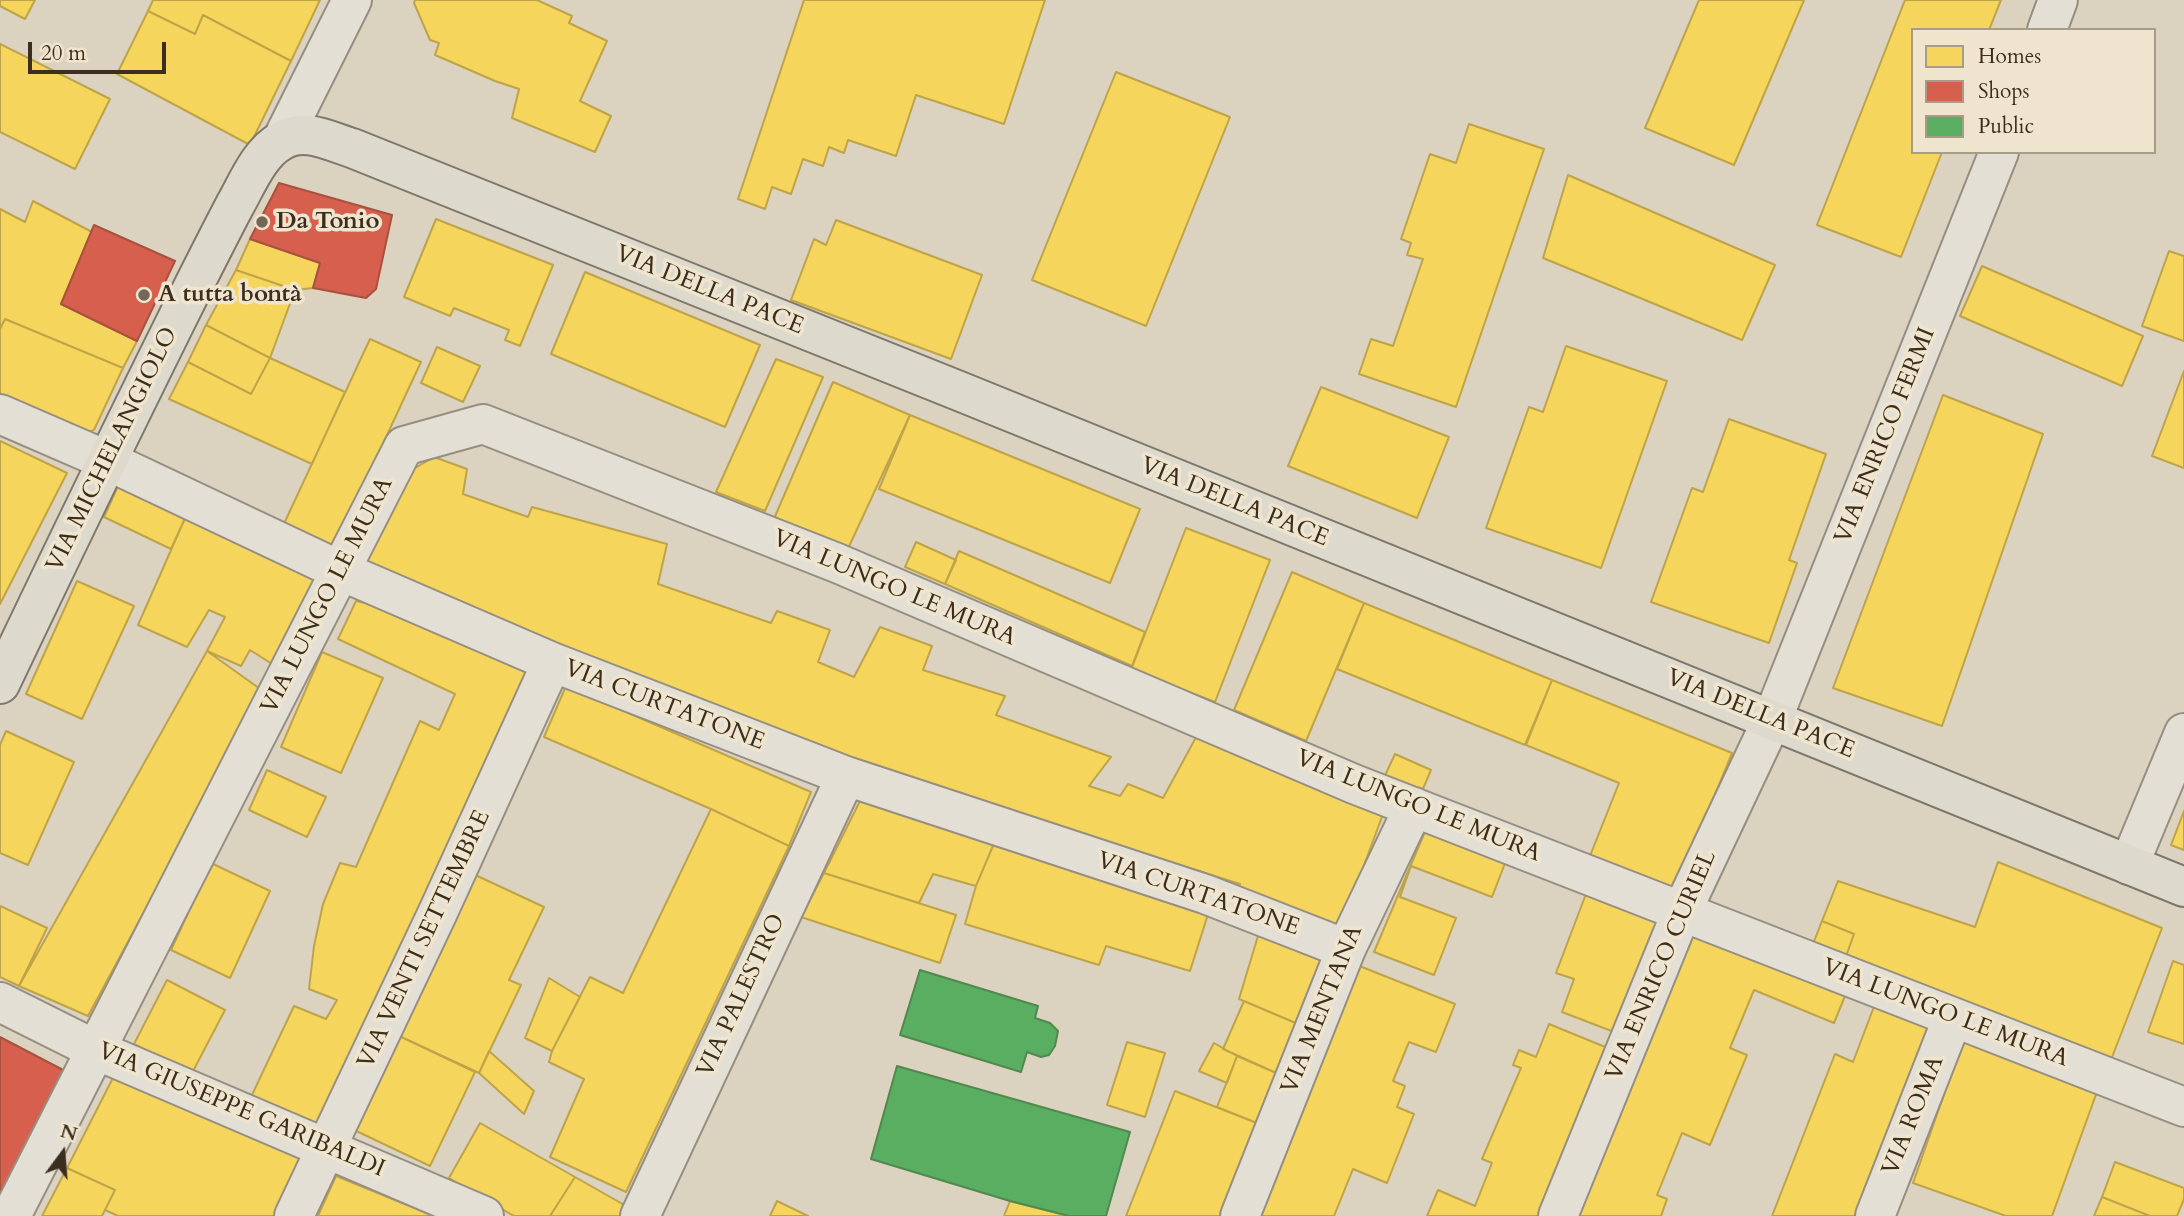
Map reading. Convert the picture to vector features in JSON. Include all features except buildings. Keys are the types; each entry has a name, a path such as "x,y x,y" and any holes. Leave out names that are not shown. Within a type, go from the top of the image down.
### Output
{"main road":[{"name":"VIA DELLA PACE","path":"282,140 295,135 310,134 352,148 2184,887"},
{"name":"VIA MICHELANGIOLO","path":"0,684 106,460 211,249 248,181 270,149 282,140"}],"street":[{"name":"VIA MICHELANGIOLO","path":"282,140 352,0"},
{"path":"2048,28 2058,0"},
{"name":"VIA ENRICO FERMI","path":"1772,720 1998,154"},
{"name":"VIA CURTATONE","path":"0,414 106,460 341,571 552,662 846,776 1205,894 1346,949"},
{"name":"VIA LUNGO LE MURA","path":"10,1216 404,446 483,424 837,562 1354,784 2184,1107"},
{"name":"VIA VENTI SETTEMBRE","path":"295,1216 552,662"},
{"name":"VIA ENRICO CURIEL","path":"1558,1216 1682,912 1772,720"},
{"path":"2129,865 2184,733"},
{"name":"VIA PALESTRO","path":"640,1216 846,776"},
{"name":"VIA MENTANA","path":"1240,1216 1346,949 1414,807"},
{"name":"VIA GIUSEPPE GARIBALDI","path":"0,1002 96,1050 484,1216"},
{"name":"VIA ROMA","path":"1874,1216 1953,1017"}],"place":[{"name":"Da Tonio","path":"262,222"},
{"name":"A tutta bontà","path":"144,295"}]}
